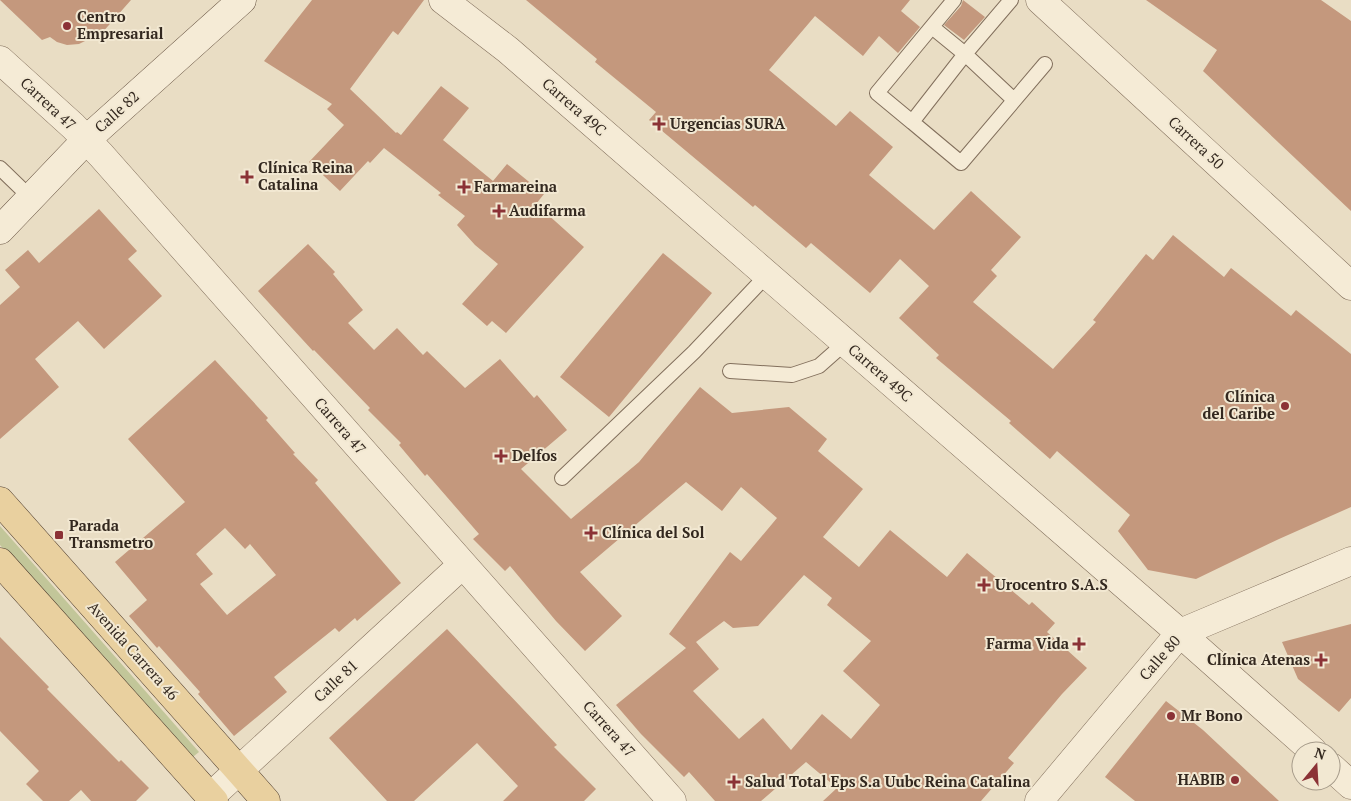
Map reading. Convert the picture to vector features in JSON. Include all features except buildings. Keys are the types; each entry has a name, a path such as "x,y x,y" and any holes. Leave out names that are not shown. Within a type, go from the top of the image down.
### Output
{"main road":[{"name":"Avenida Carrera 46","path":"0,501 266,801"},
{"path":"0,562 212,799"}],"street":[{"name":"Calle 82","path":"0,230 86,140 242,0"},
{"name":"Carrera 49C","path":"443,0 508,50 1180,633 1302,741"},
{"name":"Carrera 50","path":"1040,0 1351,286"},
{"name":"Carrera 47","path":"1,63 101,155 672,801"},
{"name":"Calle 80","path":"1052,796 1180,633 1351,561"},
{"name":"Calle 81","path":"212,799 238,770 462,565"},
{"path":"1341,776 1351,785"}],"lane":[{"path":"954,0 877,93 961,163 1045,64"},
{"path":"912,122 965,54 1011,0"},
{"path":"932,27 965,54 1014,100"},
{"path":"0,168 30,198"},
{"path":"562,478 694,352 767,275"},
{"path":"730,371 792,375 820,366 845,343"}],"green space":[{"path":"0,526 199,752 189,760 0,545"}],"place":[{"name":"Centro Empresarial","path":"67,26"},
{"name":"Urgencias SURA","path":"659,124"},
{"name":"Clínica Reina Catalina","path":"247,177"},
{"name":"Farmareina","path":"464,187"},
{"name":"Audifarma","path":"499,211"},
{"name":"Clínica del Caribe","path":"1285,406"},
{"name":"Delfos","path":"501,456"},
{"name":"Clínica del Sol","path":"591,533"},
{"name":"Parada Transmetro","path":"59,535"},
{"name":"Urocentro S.A.S","path":"984,585"},
{"name":"Farma Vida","path":"1079,644"},
{"name":"Clínica Atenas","path":"1321,660"},
{"name":"Mr Bono","path":"1171,716"},
{"name":"HABIB","path":"1235,780"},
{"name":"Salud Total Eps S.a Uubc Reina Catalina","path":"734,782"}]}
